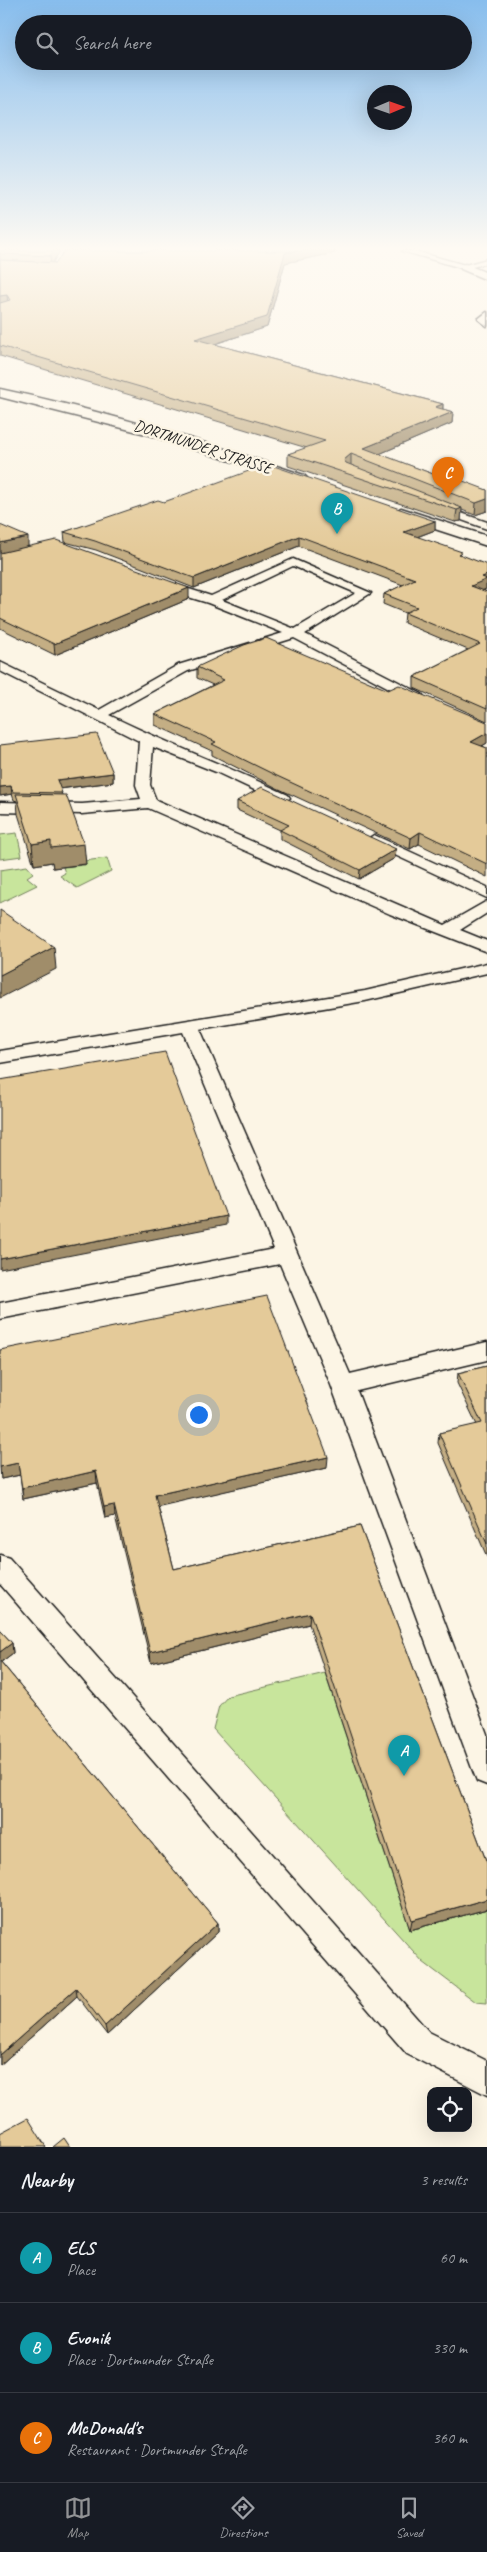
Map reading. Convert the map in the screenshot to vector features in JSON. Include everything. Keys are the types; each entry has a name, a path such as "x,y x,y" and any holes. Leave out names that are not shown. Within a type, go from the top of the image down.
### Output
{"main road":[{"name":"DORTMUNDER STRASSE","path":"0,393 126,422 201,444 310,482"},
{"path":"390,509 487,542"}],"lane":[{"path":"428,504 487,526"},
{"path":"98,716 183,668 276,638 296,634 365,593 293,562 212,600"},
{"path":"154,580 212,600 296,634 426,701"},
{"path":"0,666 146,739 221,769 301,806"},
{"path":"146,739 143,785 150,803"},
{"path":"0,807 82,809 150,803 487,947"},
{"path":"363,835 487,893"},
{"path":"447,931 487,906"},
{"path":"0,1057 365,996 487,968"},
{"path":"189,1025 343,1385 487,1771"},
{"path":"0,1310 286,1255"},
{"path":"343,1385 487,1351"},
{"path":"0,1566 418,2043 487,2078"}],"green space":[{"path":"17,833 22,856 0,859 0,835"},
{"path":"107,858 111,871 77,888 60,876 65,873 63,867 85,865 84,861"},
{"path":"27,866 33,873 27,877 37,885 0,903 0,870"},
{"path":"325,1673 410,1930 487,1909 487,2003 476,2002 423,1962 213,1729 219,1706 228,1696"}],"building":[{"path":"18,351 242,351 443,404 435,407 453,412 364,448 441,477 447,475 487,490 487,499 476,503 351,454 344,460 346,463 462,508 457,510 288,454 325,441"},
{"path":"268,464 435,521 404,532 462,552 459,554 487,565 487,575 482,577 487,579 471,586 487,592 487,709 414,677 480,644 405,613 417,607 384,594 415,579 299,536 194,578 95,541 64,532 158,500 164,502"},
{"path":"0,525 28,537 0,543"},
{"path":"56,540 189,588 54,644 0,618 0,553"},
{"path":"266,638 388,690 399,685 487,722 487,733 471,742 487,748 487,864 420,832 411,838 277,776 212,744 216,742 155,714 224,680 197,667 244,645"},
{"path":"97,734 113,773 57,780 62,793 13,792 11,786 0,787 0,745"},
{"path":"262,787 396,849 360,870 280,830 289,825 237,801"},
{"path":"16,794 66,795 84,844 51,848 51,841 32,844"},
{"path":"0,910 54,947 0,975"},
{"path":"165,1052 226,1216 0,1259 0,1080"},
{"path":"267,1296 328,1457 155,1495 174,1569 360,1526 487,1863 487,1899 412,1920 310,1613 150,1652 114,1505 104,1507 96,1471 22,1488 18,1463 0,1467 0,1350"},
{"path":"487,1366 487,1544 439,1433 482,1423 458,1373"},
{"path":"0,1630 12,1643 0,1652"},
{"path":"0,1661 218,1923 105,2026 76,1988 0,2055"},
{"path":"28,2118 46,2147 0,2147 0,2133"},
{"path":"64,2138 70,2147 53,2147"}],"place":[{"name":"McDonald's","path":"448,498"},
{"name":"Evonik","path":"337,534"},
{"name":"ELS","path":"404,1776"}]}
